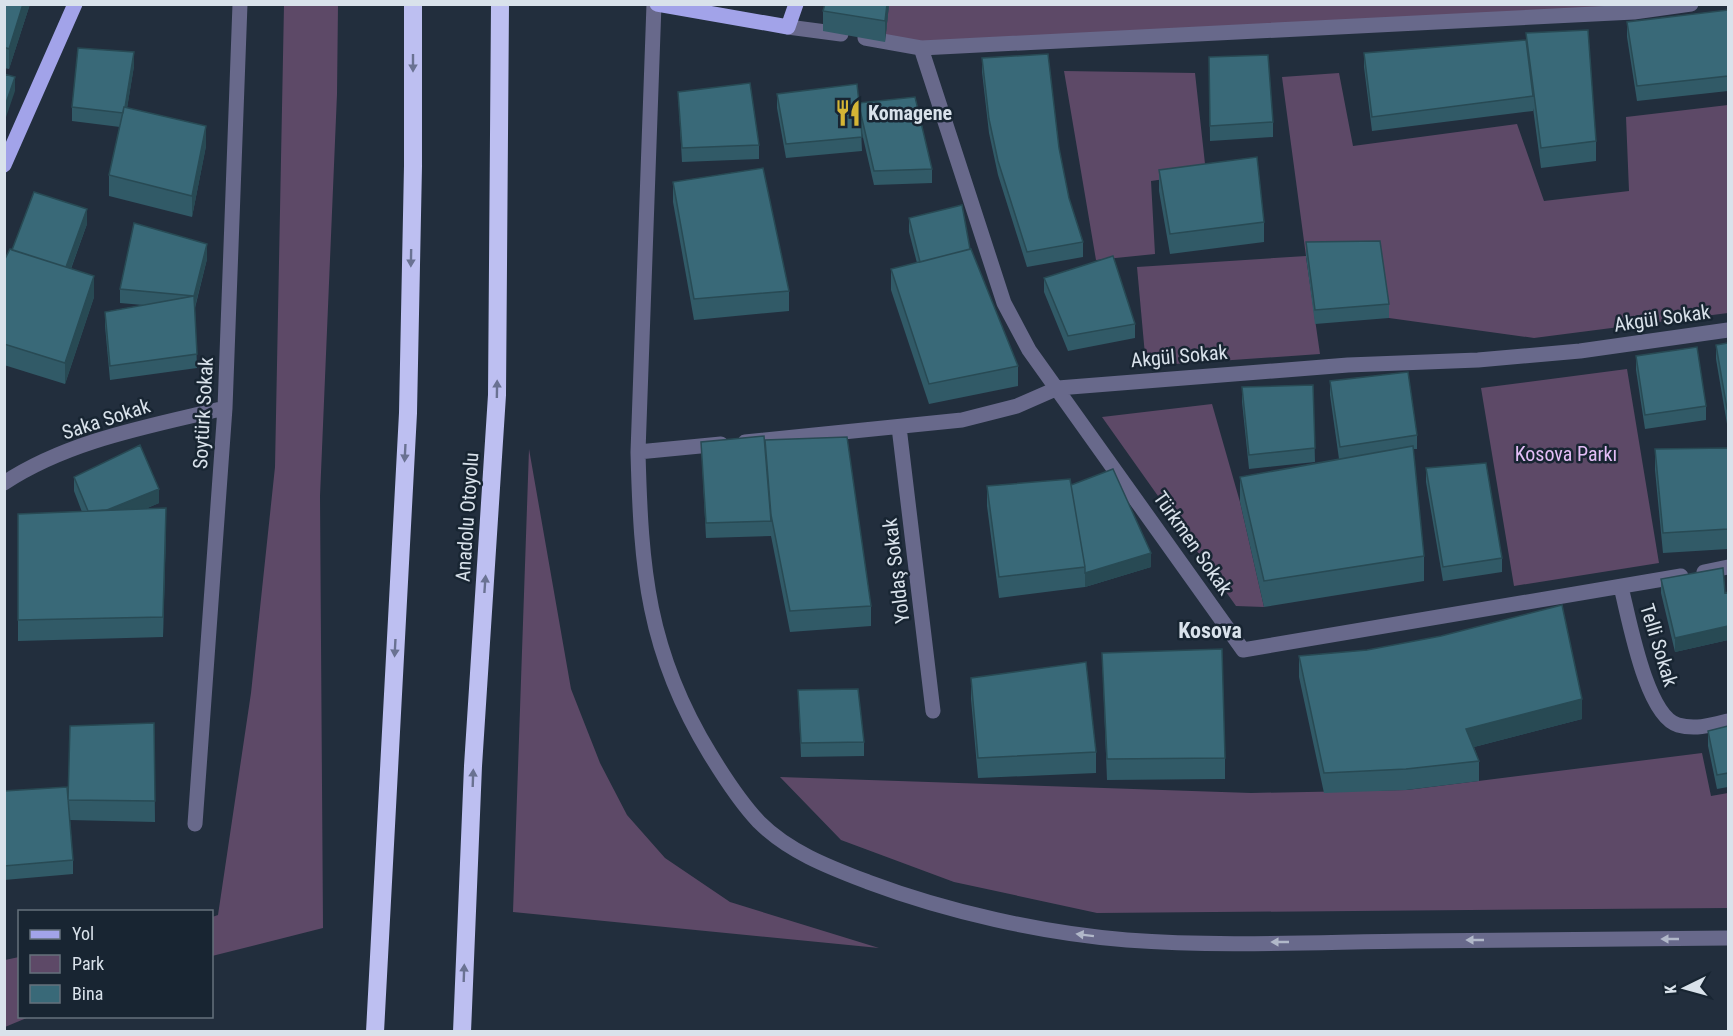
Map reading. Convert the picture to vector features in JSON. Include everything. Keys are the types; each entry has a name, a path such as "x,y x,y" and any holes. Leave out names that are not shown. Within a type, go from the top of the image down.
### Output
{"highway":[{"path":"375,1032 408,413 413,166 413,4"},
{"name":"Anadolu Otoyolu","path":"462,1032 473,766 497,395 500,4"}],"main road":[{"path":"4,165 75,4"},
{"path":"656,4 788,27 796,4"}],"street":[{"name":"Soytürk Sokak","path":"195,824 225,408 240,4"},
{"path":"656,4 638,452 640,520 648,602 671,679 719,768 758,821 785,845 816,861 917,901 1070,933 1126,940 1198,943 1728,939"},
{"path":"788,27 921,48 1691,4"},
{"name":"Türkmen Sokak","path":"921,48 1004,303 1029,350 1243,650 1728,567"},
{"name":"Akgül Sokak","path":"638,452 899,426 985,415 1017,406 1058,388 1348,364 1478,360 1580,351 1728,330"},
{"name":"Saka Sokak","path":"4,483 21,472 108,436 225,408"},
{"name":"Yoldaş Sokak","path":"899,426 933,711"},
{"name":"Telli Sokak","path":"1621,587 1652,697 1664,715 1676,725 1696,728 1728,721"}],"green space":[{"path":"889,4 1633,4 1634,12 1153,37 885,42"},
{"path":"284,5 338,5 337,94 320,496 323,928 213,956 213,917 218,915 251,693 275,467"},
{"path":"1064,71 1195,73 1206,173 1151,181 1155,254 1096,260"},
{"path":"1339,73 1353,146 1517,124 1544,201 1629,191 1626,117 1728,105 1728,313 1534,338 1389,318 1306,257 1320,354 1146,366 1137,267 1306,256 1282,77"},
{"name":"Kosova Parkı","path":"1627,369 1659,563 1514,586 1481,388"},
{"path":"1212,404 1240,502 1264,607 1236,606 1102,417"},
{"path":"529,449 571,689 600,763 627,815 665,858 730,902 879,948 513,912"},
{"path":"1702,753 1711,796 1728,793 1728,908 1097,913 954,882 841,840 780,777 1251,793 1407,790"},
{"path":"18,957 18,1018 27,1018 5,1027 5,960"}],"building":[{"path":"4,4 23,4 9,49 4,47"},
{"path":"825,4 887,4 885,21 823,11"},
{"path":"1728,10 1728,76 1637,86 1627,22"},
{"path":"1588,30 1596,141 1541,148 1526,33"},
{"path":"1526,40 1533,96 1372,117 1364,53"},
{"path":"78,48 134,52 123,113 72,107"},
{"path":"1048,54 1059,148 1069,198 1083,242 1027,252 998,161 989,119 982,58"},
{"path":"1268,55 1273,122 1210,126 1209,57"},
{"path":"4,74 15,77 4,109"},
{"path":"750,83 759,145 682,148 678,92"},
{"path":"857,84 859,103 915,97 932,169 874,171 860,110 862,137 786,144 777,94"},
{"path":"124,107 206,126 192,196 109,175"},
{"path":"1257,157 1264,222 1170,234 1159,170"},
{"path":"763,168 789,291 694,299 673,182"},
{"path":"34,192 87,209 66,267 12,250"},
{"path":"962,205 970,249 920,262 909,218"},
{"path":"134,223 207,244 194,296 120,289"},
{"path":"1380,241 1389,304 1315,310 1306,242"},
{"path":"10,249 94,276 65,363 4,344 4,261"},
{"path":"971,249 1018,366 929,384 891,269"},
{"path":"1113,256 1135,324 1068,336 1044,278"},
{"path":"194,296 197,354 110,366 105,312"},
{"path":"1728,343 1728,409 1727,409 1716,345"},
{"path":"1697,347 1706,406 1645,415 1636,356"},
{"path":"1408,372 1417,435 1340,447 1330,381"},
{"path":"1313,385 1315,448 1249,455 1242,387"},
{"path":"764,436 771,521 706,523 701,442"},
{"path":"847,437 871,606 790,611 771,515 765,440"},
{"path":"140,445 159,489 107,510 88,511 74,477"},
{"path":"1413,446 1424,556 1264,581 1240,477"},
{"path":"1728,448 1728,529 1663,533 1655,449"},
{"path":"1486,463 1502,558 1443,567 1426,468"},
{"path":"1113,469 1151,553 1085,573 1071,485"},
{"path":"1070,479 1085,567 999,577 987,486"},
{"path":"166,508 163,617 18,620 18,514"},
{"path":"1723,568 1725,593 1728,592 1728,626 1675,638 1661,579"},
{"path":"1562,605 1582,699 1466,729 1479,761 1406,769 1324,773 1299,656 1367,650 1441,636"},
{"path":"1222,649 1225,758 1107,759 1102,653"},
{"path":"1086,662 1096,752 978,758 971,678"},
{"path":"858,689 864,742 801,743 798,690"},
{"path":"154,723 155,801 68,800 70,726"},
{"path":"1728,726 1728,773 1717,775 1708,731"},
{"path":"67,787 73,860 4,866 4,791"}],"place":[{"name":"Komagene","path":"848,113"}],"district":[{"name":"Kosova","path":"1210,630"}]}
